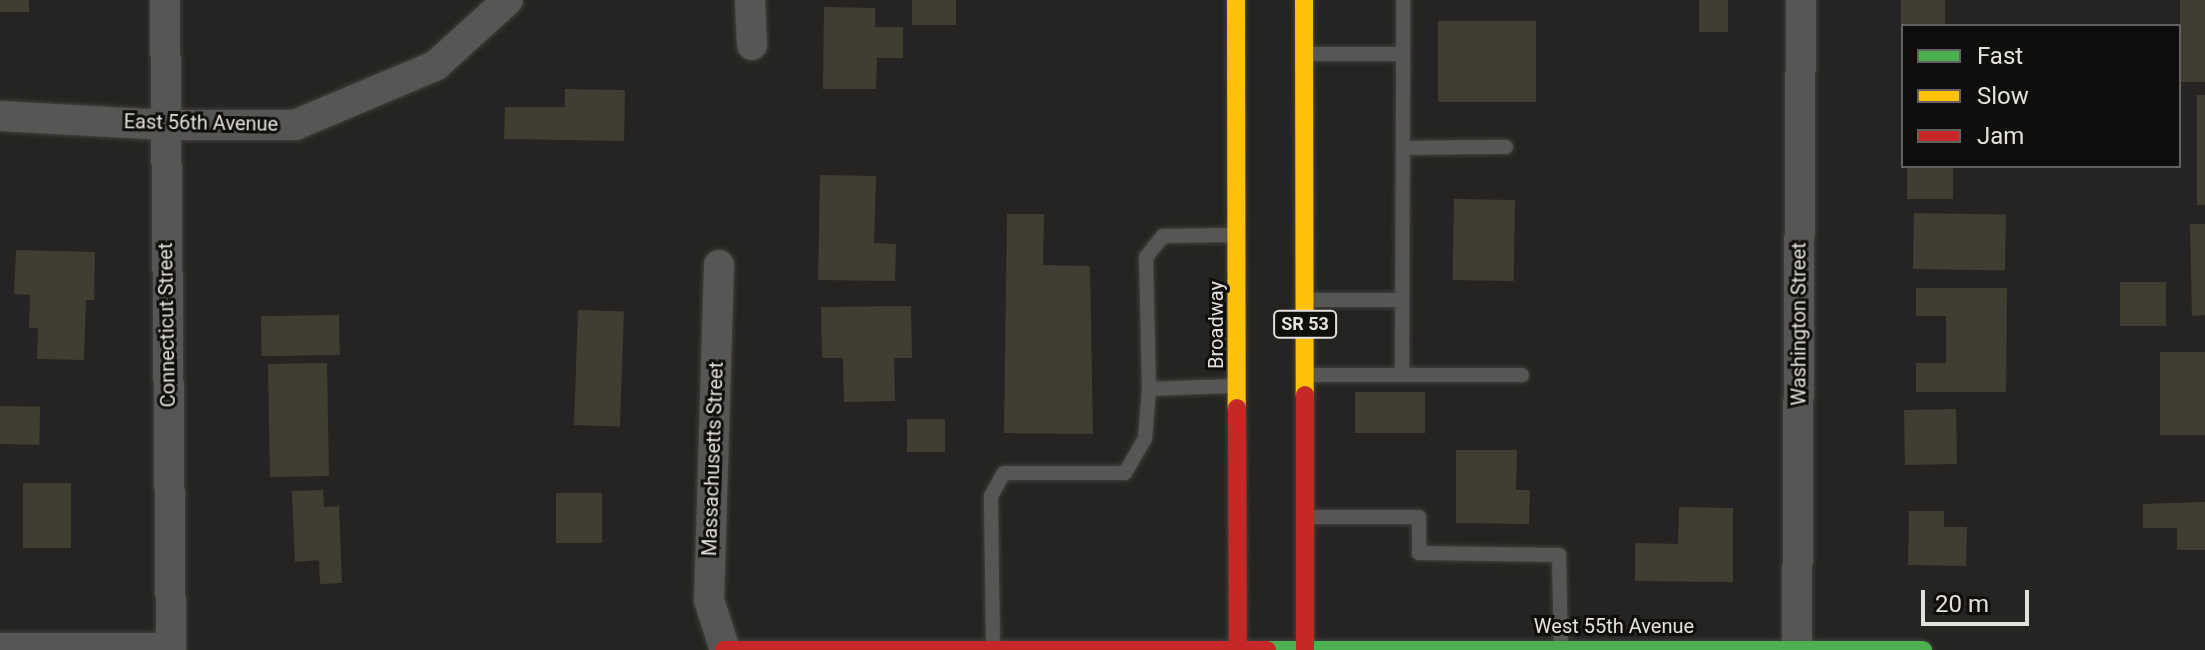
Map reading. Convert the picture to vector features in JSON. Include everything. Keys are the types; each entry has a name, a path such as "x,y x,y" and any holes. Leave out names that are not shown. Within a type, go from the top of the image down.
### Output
{"main road":[{"name":"Broadway","path":"1236,0 1238,649"},
{"name":"SR 53","path":"1304,0 1305,649"},
{"name":"West 55th Avenue","path":"724,648 1923,650"}],"street":[{"name":"Connecticut Street","path":"165,0 171,649"},
{"name":"East 56th Avenue","path":"0,116 165,125 295,125 435,66 508,0"},
{"path":"750,0 752,45"},
{"name":"Washington Street","path":"1797,648 1801,0"},
{"name":"Massachusetts Street","path":"719,265 709,600 724,648"},
{"path":"0,648 171,649"}],"lane":[{"path":"1402,375 1403,0"},
{"path":"1304,54 1403,54"},
{"path":"1403,148 1506,147"},
{"path":"982,648 991,496 1004,473 1125,473 1145,439 1149,389 1146,257 1163,236 1238,235"},
{"path":"1304,300 1402,300"},
{"path":"1305,375 1522,375"},
{"path":"1149,389 1238,386"},
{"path":"1305,517 1419,517 1419,553 1559,555 1561,648"}],"building":[{"path":"0,0 29,0 29,12 0,12"},
{"path":"912,0 956,0 956,25 912,25"},
{"path":"1699,0 1728,0 1728,32 1699,32"},
{"path":"1901,0 1945,0 1945,24 1901,24"},
{"path":"2180,0 2205,0 2205,82 2181,82"},
{"path":"824,7 875,8 875,27 903,27 903,58 877,58 876,89 823,89"},
{"path":"1438,21 1536,21 1536,102 1438,102"},
{"path":"565,89 625,90 624,141 504,139 505,107 565,107"},
{"path":"2197,95 2205,95 2205,205 2197,205"},
{"path":"1907,168 1953,168 1953,199 1907,199"},
{"path":"820,175 876,176 874,243 896,244 895,281 818,280"},
{"path":"1454,199 1515,200 1514,281 1453,280"},
{"path":"1914,213 2006,215 2005,271 1913,269"},
{"path":"1007,214 1044,214 1043,265 1090,266 1093,434 1004,433"},
{"path":"2190,224 2205,224 2205,315 2192,316"},
{"path":"16,250 95,252 94,300 86,300 84,360 37,359 38,328 29,328 30,295 14,294"},
{"path":"2120,282 2166,282 2166,326 2120,326"},
{"path":"1916,288 2007,288 2006,392 1916,392 1916,363 1946,363 1946,316 1916,316"},
{"path":"911,306 912,358 894,358 895,401 844,402 843,358 822,358 821,307"},
{"path":"578,310 624,312 620,427 574,425"},
{"path":"339,315 340,355 262,356 261,316"},
{"path":"2160,352 2205,352 2205,435 2160,435"},
{"path":"327,363 329,476 270,477 268,364"},
{"path":"1355,392 1425,392 1425,433 1355,433"},
{"path":"0,406 40,407 39,445 0,444"},
{"path":"1956,409 1957,464 1905,465 1904,410"},
{"path":"907,419 945,419 945,452 907,452"},
{"path":"1456,450 1517,450 1516,490 1530,490 1529,524 1456,523"},
{"path":"23,483 71,483 71,548 23,548"},
{"path":"323,490 324,507 339,506 342,583 320,584 319,560 295,562 292,491"},
{"path":"556,493 602,493 602,543 556,543"},
{"path":"2205,502 2205,550 2177,550 2177,528 2143,528 2143,504"},
{"path":"1679,507 1733,508 1733,582 1635,581 1635,543 1678,544"},
{"path":"1909,511 1944,511 1944,527 1967,527 1966,566 1908,565"}],"traffic: fast":[{"path":"1267,650 1923,650"}],"traffic: slow":[{"path":"1236,0 1237,408"},
{"path":"1304,0 1305,395"}],"traffic: jam":[{"path":"1305,395 1305,650"},
{"path":"1237,408 1238,650"},
{"path":"724,650 1267,650"}]}
